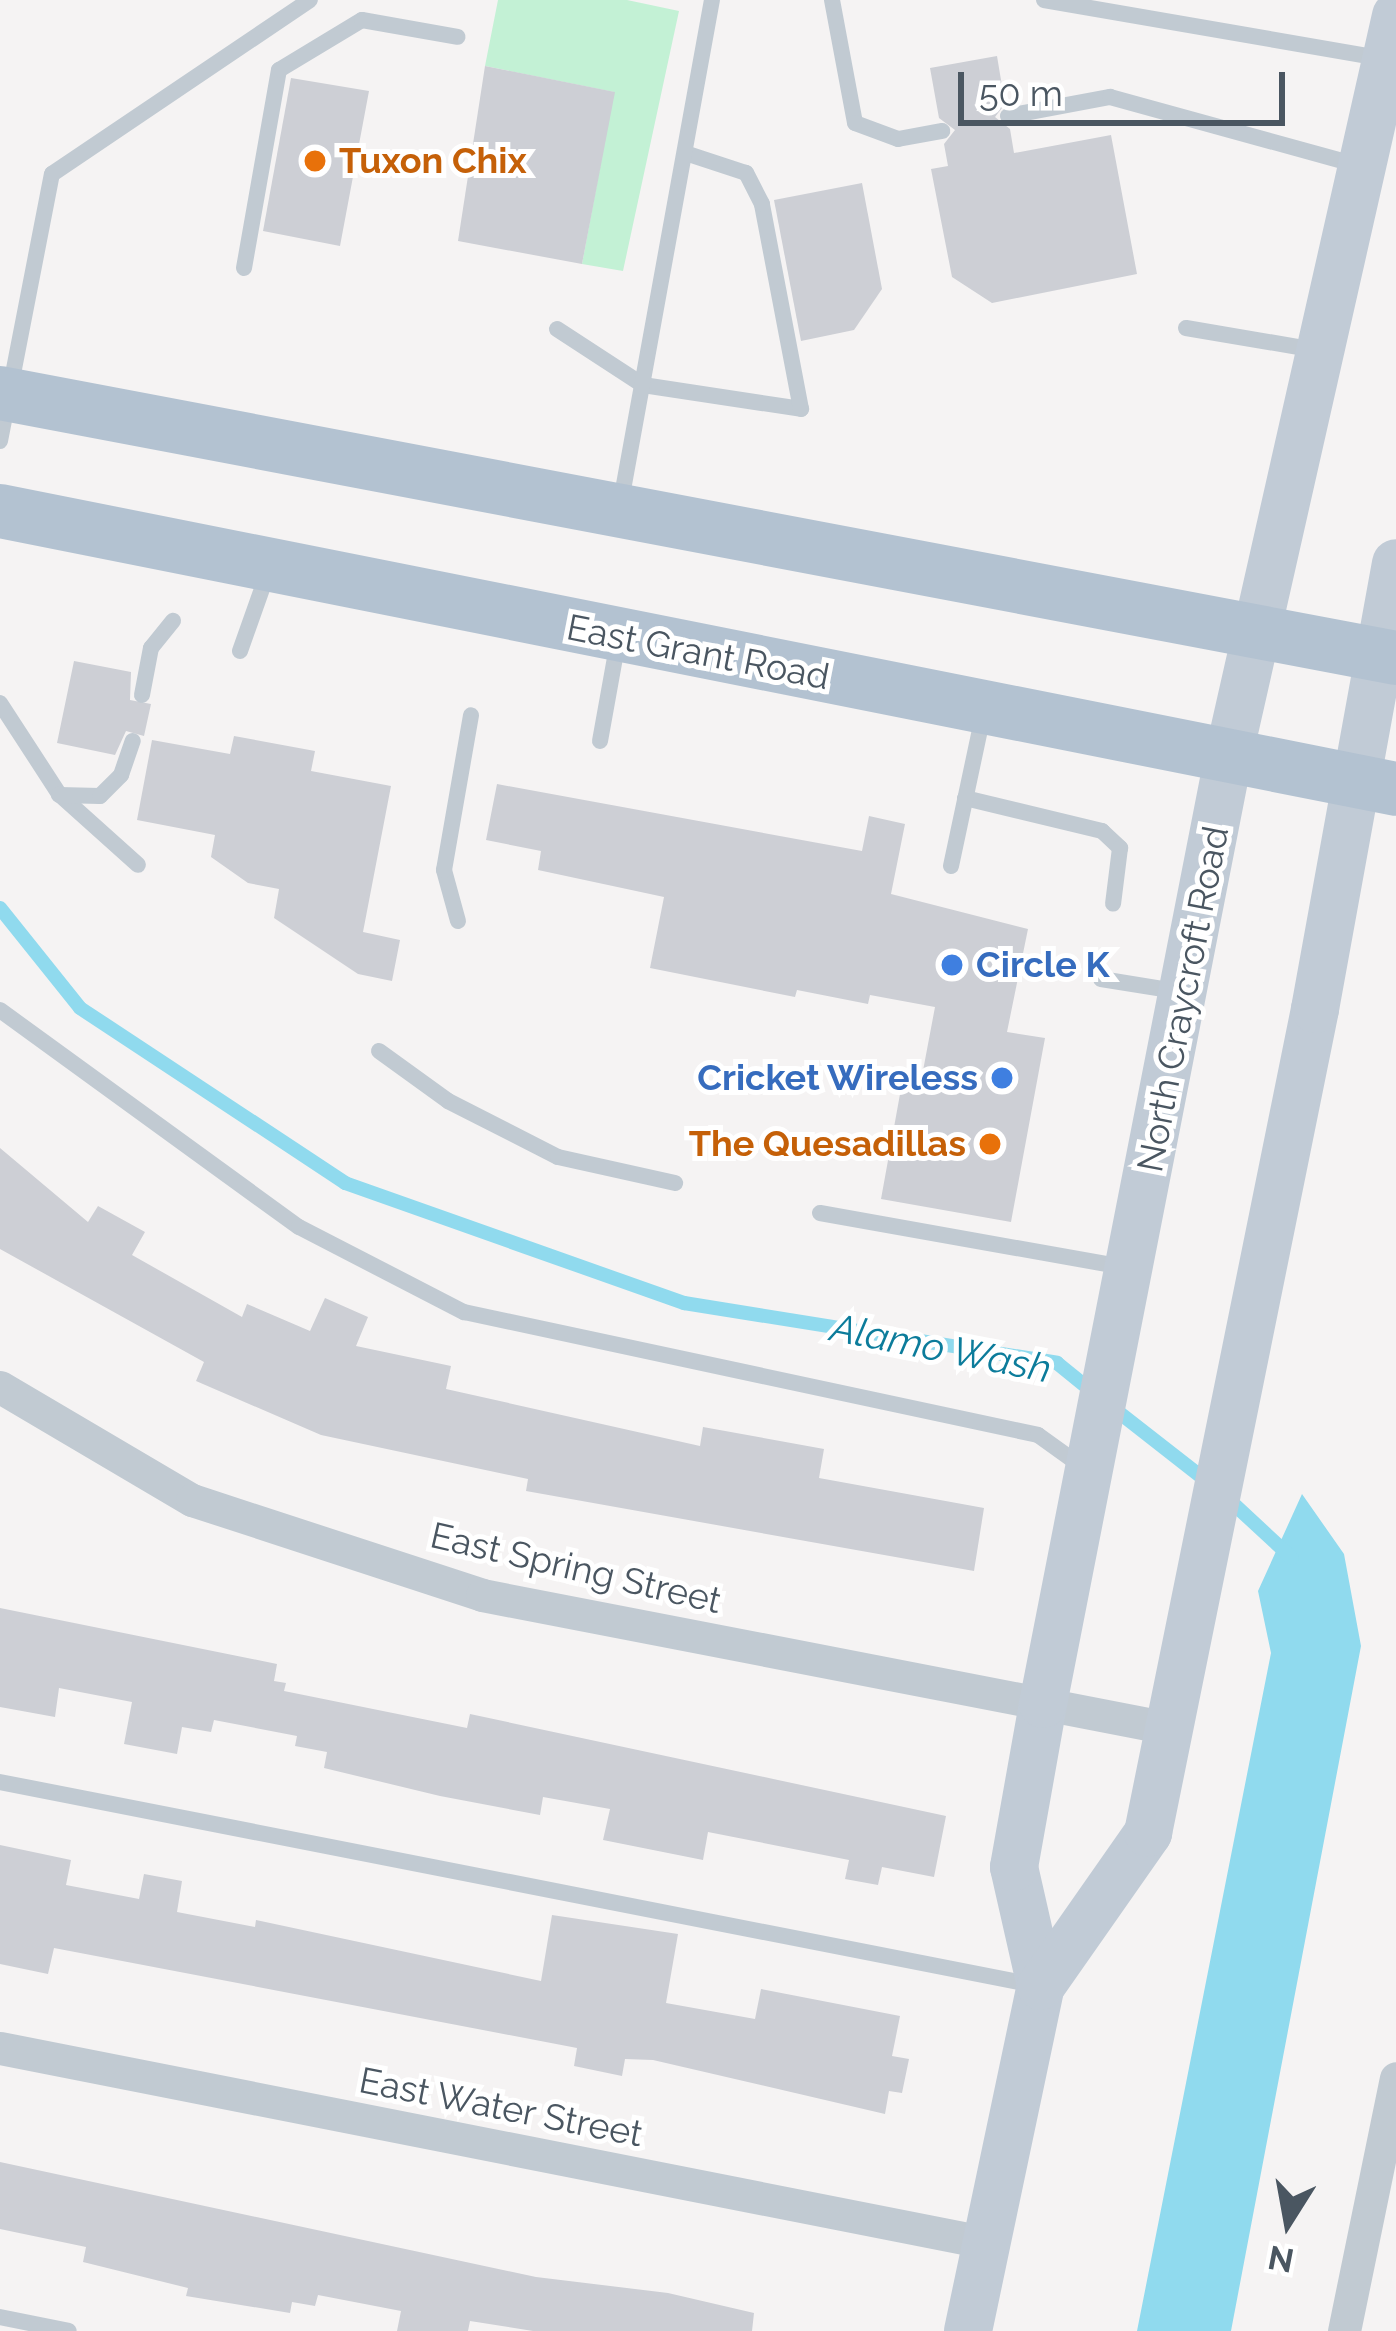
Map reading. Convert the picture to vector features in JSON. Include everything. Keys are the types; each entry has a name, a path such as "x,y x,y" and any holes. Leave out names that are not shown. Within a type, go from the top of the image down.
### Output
{"main road":[{"name":"North Craycroft Road","path":"968,2331 1040,1986 1014,1867 1043,1704 1188,993 1229,754 1391,37"},
{"path":"2,410 619,508 1386,656"},
{"name":"East Grant Road","path":"0,511 1373,784"},
{"name":"North Craycroft Road","path":"1040,1986 1148,1833 1315,1009 1373,784 1396,563"}],"street":[{"name":"East Spring Street","path":"4,1400 192,1500 482,1595 1168,1728"},
{"name":"East Water Street","path":"0,2048 988,2243"},
{"path":"1344,2331 1394,2092"}],"lane":[{"path":"2,410 52,174 310,0"},
{"path":"619,508 712,0"},
{"path":"832,0 855,123 898,139 942,131"},
{"path":"1044,0 1391,37"},
{"path":"244,268 279,70 362,20 458,37"},
{"path":"1008,116 1110,97 1228,124 1360,166"},
{"path":"557,329 643,385 801,409 762,204 746,173 685,153"},
{"path":"1186,328 1322,351"},
{"path":"240,651 270,566"},
{"path":"142,695 152,648 173,621"},
{"path":"600,741 619,637"},
{"path":"0,704 58,794 138,865"},
{"path":"951,866 985,709"},
{"path":"458,922 444,870 471,716"},
{"path":"58,794 100,796 121,775 134,740"},
{"path":"965,798 1102,832 1120,848 1113,904"},
{"path":"1101,979 1188,993"},
{"path":"0,1010 299,1227 464,1312 1038,1435 1090,1468"},
{"path":"379,1051 448,1101 558,1157 675,1183"},
{"path":"820,1213 1131,1268"},
{"path":"0,1782 1040,1986"},
{"path":"0,2317 69,2331"}],"green space":[{"path":"498,0 627,0 679,11 623,271 582,264 614,92 485,66"}],"water":[{"path":"1302,1494 1344,1554 1361,1646 1231,2331 1137,2331 1271,1653 1258,1591"}],"building":[{"path":"997,56 1005,104 995,117 1010,129 1014,153 1111,135 1137,274 992,303 952,277 931,169 948,166 944,144 955,130 939,118 930,68"},
{"path":"485,66 615,92 582,264 458,241"},
{"name":"Tuxon Chix","path":"291,78 369,91 340,246 263,231"},
{"path":"862,183 882,289 854,330 801,341 774,200"},
{"path":"74,661 131,672 130,700 151,704 144,736 126,731 115,755 57,743"},
{"path":"234,736 315,751 311,771 391,786 363,932 400,940 392,981 358,974 274,918 279,889 248,883 211,857 215,835 137,820 152,740 230,754"},
{"path":"497,784 862,851 869,816 905,824 891,894 1028,929 1007,1032 1045,1038 1011,1222 881,1199 904,1072 922,1076 935,1007 870,995 868,1004 797,990 795,997 650,968 664,897 538,870 541,851 486,840"},
{"path":"0,1148 88,1222 98,1206 145,1232 132,1255 242,1317 247,1304 310,1331 325,1298 368,1317 356,1346 451,1366 446,1389 700,1446 703,1427 824,1449 819,1478 984,1508 974,1571 526,1491 528,1479 321,1435 196,1381 204,1362 0,1249"},
{"path":"0,1608 277,1664 274,1681 286,1683 284,1691 467,1728 470,1714 946,1816 934,1877 882,1867 878,1885 845,1879 849,1860 708,1832 703,1860 603,1840 610,1809 543,1797 540,1815 440,1796 324,1768 327,1752 295,1746 297,1736 214,1720 211,1732 182,1727 177,1754 124,1744 132,1702 59,1688 55,1717 0,1707"},
{"path":"0,1845 71,1860 66,1885 139,1899 144,1874 182,1881 177,1912 255,1927 256,1920 541,1981 552,1915 678,1934 666,2003 755,2019 761,1989 900,2016 892,2056 909,2059 902,2093 889,2091 885,2114 653,2060 625,2059 622,2076 574,2066 577,2048 54,1948 48,1974 0,1964"},
{"path":"0,2162 536,2277 668,2293 754,2313 752,2331 533,2331 470,2321 468,2331 397,2331 401,2311 318,2295 315,2306 292,2302 290,2313 186,2296 188,2288 83,2262 86,2247 0,2229"}],"waterway":[{"name":"Alamo Wash","path":"0,908 80,1008 345,1183 684,1303 1057,1363 1094,1393"},
{"name":"Alamo Wash","path":"1112,1407 1208,1482"},
{"name":"Alamo Wash","path":"1225,1496 1292,1558"}],"place":[{"name":"Tuxon Chix","path":"315,161"},
{"name":"Circle K","path":"952,965"},
{"name":"Cricket Wireless","path":"1002,1078"},
{"name":"The Quesadillas","path":"990,1144"}]}
